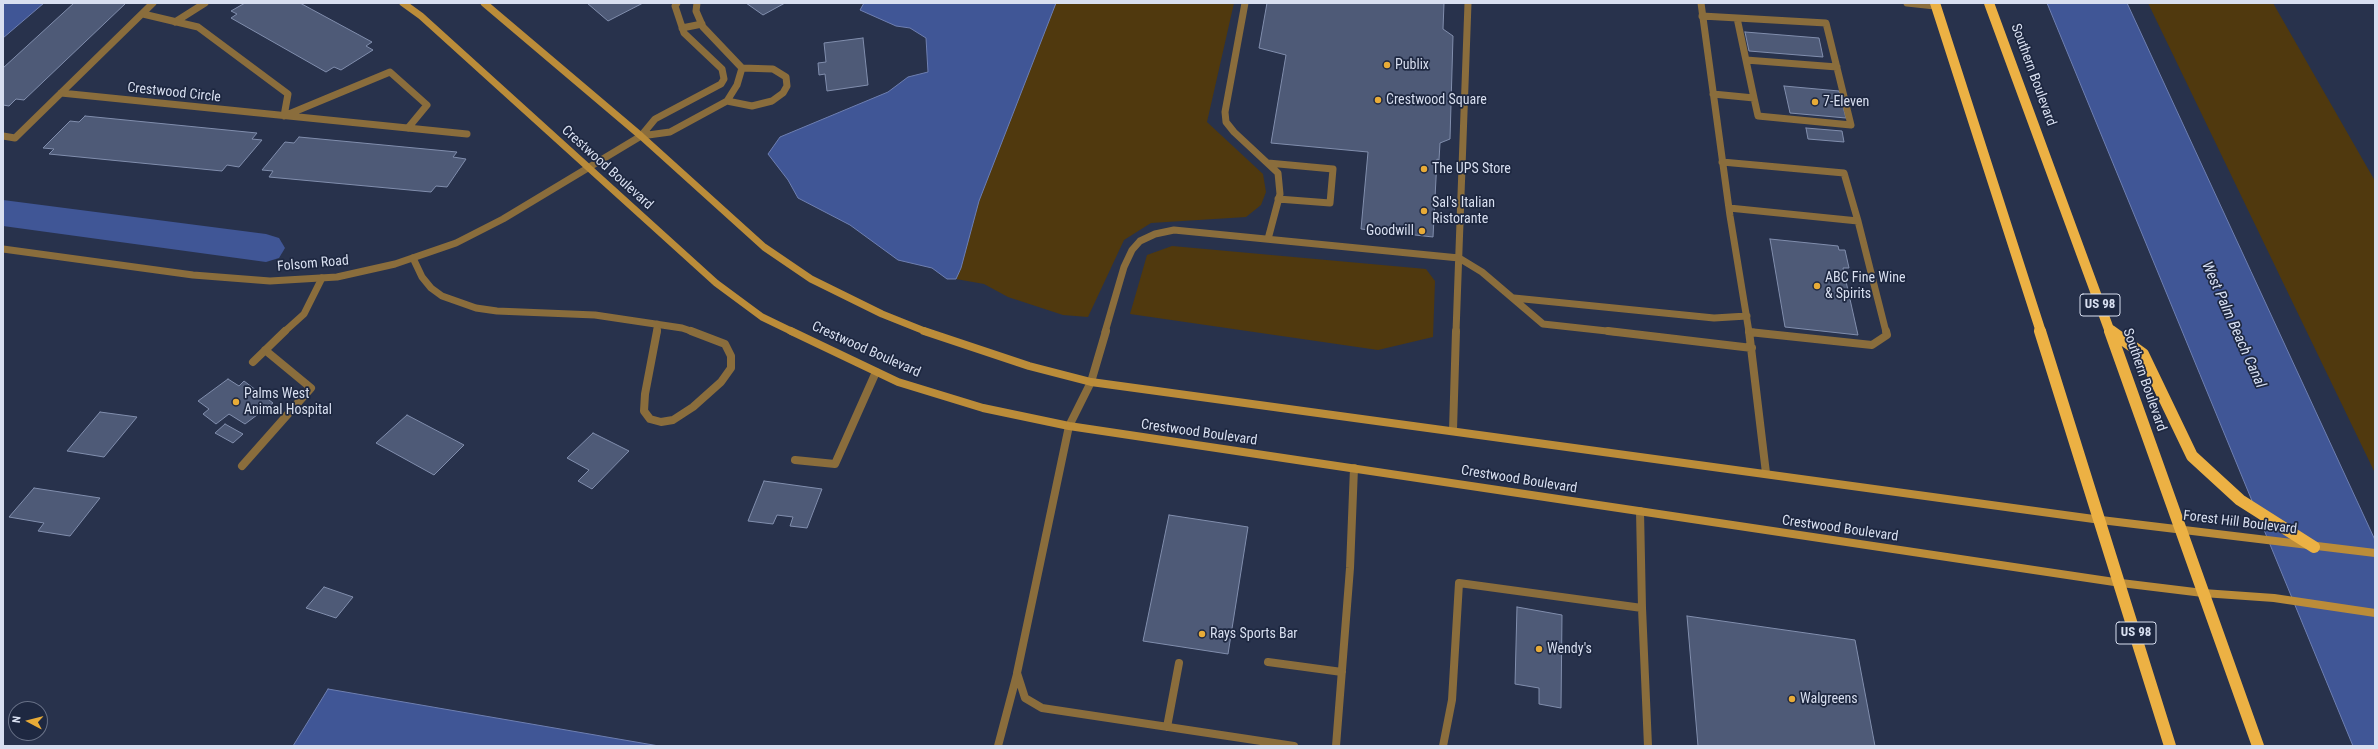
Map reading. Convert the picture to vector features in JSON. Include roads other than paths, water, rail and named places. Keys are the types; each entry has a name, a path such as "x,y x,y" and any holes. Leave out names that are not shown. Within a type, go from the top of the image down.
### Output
{"highway":[{"name":"Southern Boulevard","path":"1989,3 2109,330 2258,746"},
{"name":"US 98","path":"1935,4 2121,583 2170,746"},
{"path":"2109,330 2143,354 2192,456 2240,500 2314,546"}],"main road":[{"name":"Crestwood Boulevard","path":"403,3 422,16 587,168 716,283 762,317 898,382 983,408 1068,426 2121,583"},
{"path":"484,3 641,136 764,246 811,279 882,314 946,340 1091,382 1190,398 1453,430 2101,520"},
{"name":"Forest Hill Boulevard","path":"2101,520 2375,553"},
{"path":"2121,583 2203,593 2274,598 2375,614"}],"street":[{"path":"3,136 15,138 153,3"},
{"path":"175,22 205,3"},
{"path":"641,136 655,119 721,84 724,79 722,69 684,33 675,6 677,3"},
{"path":"697,3 696,11 702,24 742,68 772,68 786,77 787,86 783,93 772,101 762,105 742,105 728,101"},
{"path":"1245,3 1226,99 1226,122 1278,173 1278,199 1268,239"},
{"path":"1453,430 1466,108 1468,3"},
{"path":"1701,3 1722,162 1752,348 1766,473"},
{"path":"1907,3 1935,4"},
{"path":"143,14 198,27 288,94 284,116"},
{"path":"1702,16 1826,23 1851,125 1758,116 1737,18"},
{"path":"682,28 702,24"},
{"path":"1746,60 1837,67"},
{"path":"641,136 670,132 728,101 737,85 742,68"},
{"name":"Crestwood Circle","path":"284,116 390,72 427,105 408,128"},
{"name":"Crestwood Circle","path":"60,93 467,134"},
{"path":"1713,94 1754,98"},
{"name":"Folsom Road","path":"3,249 192,276 270,281 337,277 413,258 456,243 490,226 641,136"},
{"path":"1722,162 1844,173 1858,221 1887,335 1872,345 1749,332"},
{"path":"1268,163 1333,169 1330,203 1278,199"},
{"path":"1729,208 1858,221"},
{"path":"998,746 1018,673 1068,426 1091,382 1124,267 1132,250 1140,241 1155,234 1174,230 1459,258 1482,272 1543,324 1752,348"},
{"path":"413,258 422,277 431,288 442,296 476,308 497,311 595,315 657,324 682,328 725,344 731,356 731,368 721,382 693,407 673,420 661,422 650,419 644,411 645,394 656,343 657,324"},
{"path":"253,362 304,314 322,278"},
{"path":"1514,298 1714,318 1747,316"},
{"path":"242,466 311,388 265,350"},
{"path":"795,460 835,464 876,372"},
{"path":"1336,746 1350,568 1354,468"},
{"path":"1640,511 1642,608 1648,746"},
{"path":"1443,746 1452,700 1459,584 1642,608"},
{"path":"1268,662 1342,672"},
{"path":"1167,727 1179,663"},
{"path":"1018,673 1025,698 1042,708 1294,746"}],"water":[{"path":"3,3 44,3 3,38"},
{"path":"864,3 1056,3 979,201 961,268 956,279 947,279 932,268 898,260 850,225 798,198 788,180 768,154 780,137 888,92 908,77 928,72 926,38 910,28 896,26 860,10"},
{"name":"West Palm Beach Canal","path":"2047,3 2127,3 2375,540 2375,746 2353,746"},
{"path":"328,689 659,746 293,746"}],"waterway":[{"path":"3,213 266,248"}],"place":[{"name":"Publix","path":"1387,65"},
{"name":"Crestwood Square","path":"1378,100"},
{"name":"7-Eleven","path":"1815,102"},
{"name":"The UPS Store","path":"1424,169"},
{"name":"Sal's Italian Ristorante","path":"1424,211"},
{"name":"Goodwill","path":"1422,231"},
{"name":"ABC Fine Wine & Spirits","path":"1817,286"},
{"name":"Palms West Animal Hospital","path":"236,402"},
{"name":"Rays Sports Bar","path":"1202,634"},
{"name":"Wendy's","path":"1539,649"},
{"name":"Walgreens","path":"1792,699"}]}
